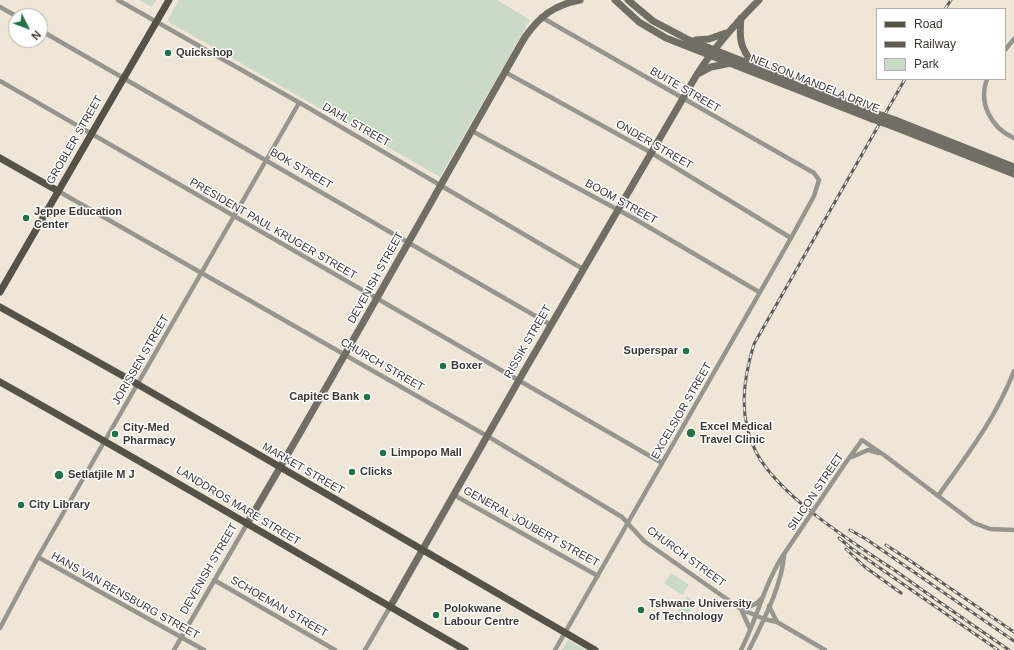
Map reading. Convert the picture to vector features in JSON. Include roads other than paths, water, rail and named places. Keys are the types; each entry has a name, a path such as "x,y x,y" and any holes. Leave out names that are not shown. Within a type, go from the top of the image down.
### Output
{"main road":[{"name":"GROBLER STREET","path":"0,292 169,0"},
{"name":"DEVENISH STREET","path":"247,524 345,356 376,298 525,37 541,17 554,7 580,0"},
{"name":"NELSON MANDELA DRIVE","path":"615,0 645,26 666,38 733,63 767,78 1014,167"},
{"name":"NELSON MANDELA DRIVE","path":"628,0 653,21 689,40 754,64 874,116"},
{"name":"RISSIK STREET","path":"390,607 486,437 682,98 714,48 759,0"},
{"path":"742,17 741,44 743,50 754,64"},
{"path":"689,40 709,39 728,32"},
{"path":"696,76 711,67 733,63"},
{"name":"NELSON MANDELA DRIVE","path":"893,123 1014,174"},
{"name":"CHURCH STREET","path":"0,158 58,192"},
{"name":"MARKET STREET","path":"0,307 138,384 595,650"},
{"name":"LANDDROS MARE STREET","path":"0,382 105,441 465,650"}],"street":[{"name":"DAHL STREET","path":"118,0 299,103 583,269"},
{"name":"BUITE STREET","path":"541,17 814,173 819,180"},
{"name":"BOK STREET","path":"48,35 266,159 551,325"},
{"path":"1006,49 1014,39"},
{"name":"ONDER STREET","path":"505,72 650,152 791,238"},
{"path":"986,80 984,96 988,113 994,125 1014,138"},
{"name":"PRESIDENT PAUL KRUGER STREET","path":"0,81 233,217 662,463"},
{"name":"JORISSEN STREET","path":"0,628 38,557 299,103"},
{"name":"BOOM STREET","path":"472,131 618,210 759,292"},
{"name":"EXCELSIOR STREET","path":"555,650 791,238 814,196 819,180"},
{"name":"CHURCH STREET","path":"58,192 486,437 615,513 628,523 633,532 644,541 742,609 764,619 778,622 825,650"},
{"path":"938,496 992,419 1004,397 1014,372"},
{"name":"SILICON STREET","path":"741,650 757,616 776,564 862,440 884,455"},
{"path":"849,458 868,450 884,455 981,527 999,530 1014,530"},
{"name":"GENERAL JOUBERT STREET","path":"454,495 598,576"},
{"name":"DEVENISH STREET","path":"174,650 247,524"},
{"path":"749,650 764,619 783,568 784,554"},
{"name":"HANS VAN RENSBURG STREET","path":"38,557 204,650"},
{"name":"SCHOEMAN STREET","path":"214,580 335,650"},
{"path":"742,609 757,603 764,597"},
{"name":"CHURCH STREET","path":"769,606 778,622"},
{"name":"RISSIK STREET","path":"365,650 390,607"},
{"name":"CHURCH STREET","path":"742,609 751,630"}],"railway":[{"path":"946,8 951,0"},
{"path":"904,80 754,344 745,385 744,398 747,425 750,439 767,469 801,503 842,535 1009,650"},
{"path":"850,530 866,539 1014,641"},
{"path":"839,538 851,548 998,650"},
{"path":"886,545 1014,632"},
{"path":"846,549 865,567 901,593"}],"place":[{"name":"Quickshop","path":"168,53"},
{"name":"Jeppe Education Center","path":"26,218"},
{"name":"Superspar","path":"686,351"},
{"name":"Boxer","path":"443,366"},
{"name":"Capitec Bank","path":"367,397"},
{"name":"Excel Medical Travel Clinic","path":"691,433"},
{"name":"City-Med Pharmacy","path":"115,434"},
{"name":"Limpopo Mall","path":"383,453"},
{"name":"Clicks","path":"352,472"},
{"name":"Setlatjile M J","path":"59,475"},
{"name":"City Library","path":"21,505"},
{"name":"Tshwane University of Technology","path":"641,610"},
{"name":"Polokwane Labour Centre","path":"436,615"}]}
